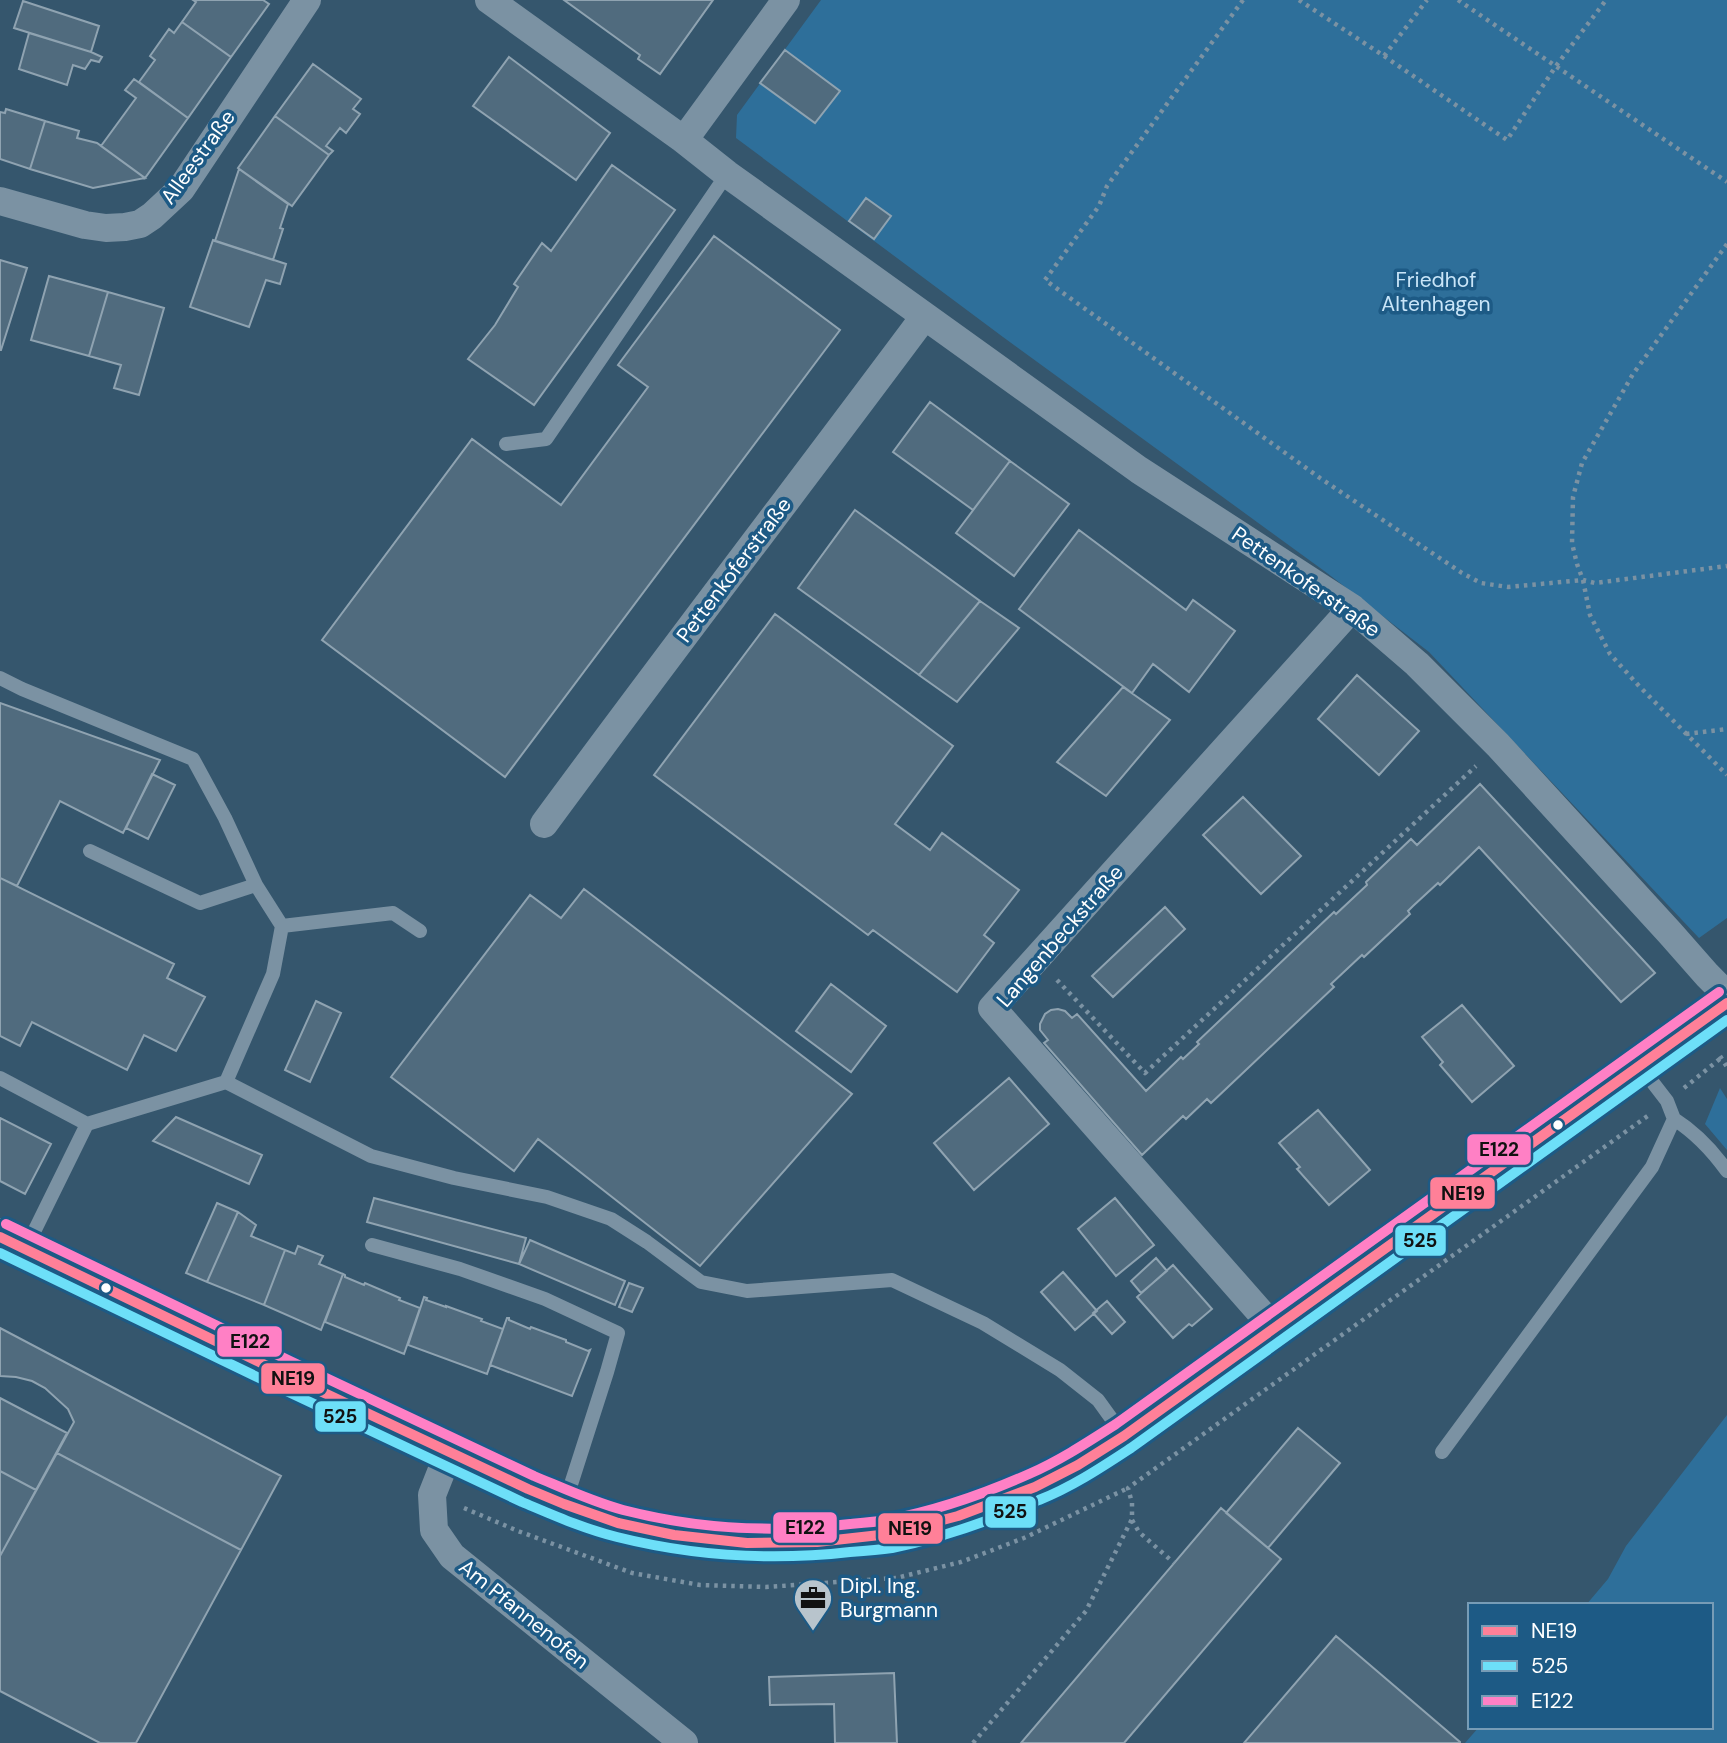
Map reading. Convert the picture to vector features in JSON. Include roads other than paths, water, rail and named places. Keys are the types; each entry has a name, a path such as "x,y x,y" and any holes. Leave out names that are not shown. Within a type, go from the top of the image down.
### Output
{"main road":[{"path":"13,1243 449,1452 564,1504 618,1523 674,1535 747,1543 817,1542 889,1534 958,1516 1035,1487 1078,1465 1124,1436 1727,1003"}],"street":[{"name":"Alleestraße","path":"0,201 85,225 106,228 140,224 181,189 307,0"},
{"name":"Pettenkoferstraße","path":"489,0 1139,470 1352,608 1418,664 1498,746 1727,995"},
{"path":"684,140 786,0"},
{"name":"Pettenkoferstraße","path":"544,824 924,317"},
{"name":"Langenbeckstraße","path":"1275,1329 992,1008 1352,608"},
{"name":"Am Pfannenofen","path":"449,1452 432,1495 434,1530 452,1556 684,1743"}],"lane":[{"path":"506,444 546,439 727,174"},
{"path":"0,678 22,690 193,759 225,818 256,885 282,926 273,974 226,1082"},
{"path":"90,852 200,903 256,885"},
{"path":"282,926 393,913 420,930"},
{"path":"1640,1066 1667,1101 1674,1119 1702,1140 1727,1171"},
{"path":"0,1079 87,1124"},
{"path":"13,1243 87,1124 226,1082 372,1156 454,1178 547,1197 611,1219 648,1242 701,1282 747,1291 892,1280 983,1323 1060,1370 1098,1400 1124,1436"},
{"path":"1442,1452 1652,1167 1674,1119"},
{"path":"372,1245 460,1269 545,1299 618,1333 564,1504"}],"place":[{"name":"Dipl. Ing. Burgmann","path":"813,1632"}],"park label":[{"name":"Friedhof Altenhagen","path":"1436,292"}]}
